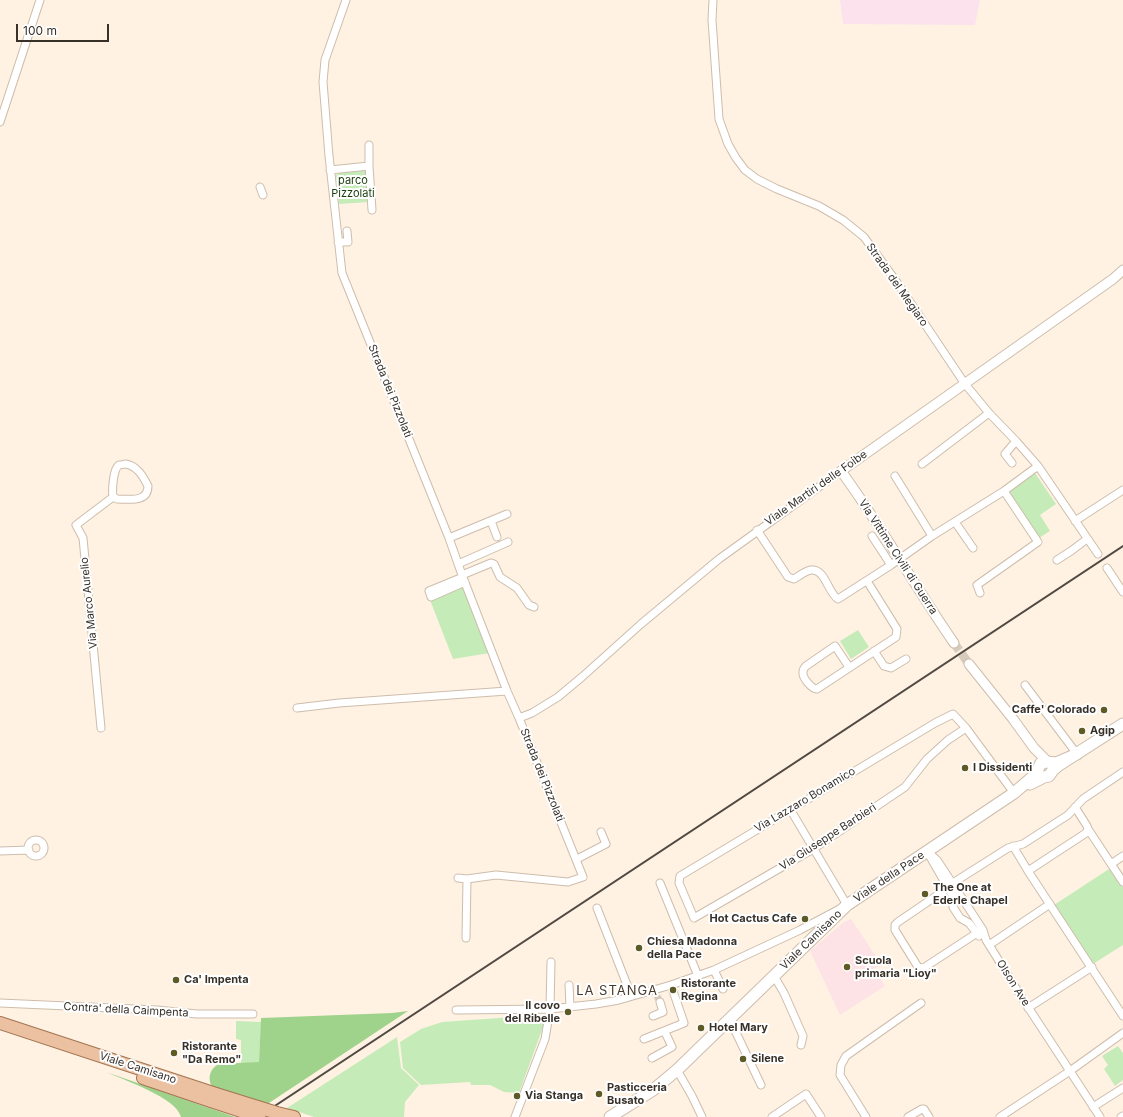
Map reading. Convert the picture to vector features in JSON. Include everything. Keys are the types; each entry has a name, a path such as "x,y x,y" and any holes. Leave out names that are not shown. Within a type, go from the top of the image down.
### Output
{"main road":[{"name":"Viale della Pace","path":"847,905 1014,793 1045,768 1077,754 1123,724"},
{"name":"Viale Camisano","path":"610,1117 653,1090 677,1070 847,905"},
{"name":"Viale Camisano","path":"0,1023 214,1098 259,1117"},
{"name":"Viale Camisano","path":"0,1030 214,1098 294,1117"}],"street":[{"path":"0,122 40,0"},
{"name":"Strada dei Pizzolati","path":"346,0 325,60 323,88 330,170 342,273 449,538 507,691 577,859 583,877 568,882 496,875 467,879"},
{"name":"Strada del Megiaro","path":"713,0 712,20 719,119 728,144 736,158 745,170 757,179 819,206 843,220 864,238 896,281 965,384 989,413 1038,466 1098,554"},
{"path":"369,145 372,210"},
{"path":"330,170 370,166"},
{"path":"260,186 263,195"},
{"path":"338,242 348,242 347,231"},
{"name":"Viale Martiri delle Foibe","path":"519,718 558,697 719,558 1113,279 1123,270"},
{"path":"922,464 989,413"},
{"path":"1012,463 1005,454 1016,441"},
{"path":"120,465 132,465 144,478 148,486 146,494 140,499 117,499 113,497 112,492 116,469 120,465"},
{"path":"757,530 788,577 794,578 810,570 815,570 822,574 832,594 838,599 900,559 932,536 1004,491 1038,466"},
{"name":"Via Vittime Civili di Guerra","path":"841,471 862,500 954,644"},
{"path":"895,476 932,536"},
{"path":"1075,521 1123,490"},
{"path":"980,593 977,585 1038,542 1004,491"},
{"name":"Via Marco Aurelio","path":"101,728 83,538 76,525 113,497"},
{"path":"449,538 507,514"},
{"path":"491,521 498,537"},
{"path":"955,522 973,548"},
{"path":"872,536 891,565"},
{"path":"1057,560 1087,539"},
{"path":"458,564 508,542"},
{"path":"429,591 431,597 491,563 494,564 500,577 518,588 529,605 534,607"},
{"path":"1107,568 1123,592"},
{"path":"849,667 835,646 806,666 803,670 803,674 812,688 817,689 896,637 898,632 867,581"},
{"path":"874,651 884,666 891,668 906,658"},
{"path":"969,664 1013,719 1034,748 1045,768"},
{"path":"1025,685 1077,754"},
{"path":"297,708 337,700 507,691"},
{"name":"Via Lazzaro Bonamico","path":"686,899 679,883 680,876 935,723 953,714 966,728"},
{"path":"966,728 1014,793"},
{"name":"Via Giuseppe Barbieri","path":"686,899 694,918 813,850 905,787 927,759 948,740 966,728"},
{"path":"977,933 925,967 921,968 918,967 895,930 895,925 952,888 956,881 1008,848 1023,844 1068,815 1083,799 1123,772"},
{"path":"1075,807 1123,882"},
{"path":"790,809 847,905"},
{"path":"1028,871 1086,833 1088,829"},
{"path":"577,859 606,844 601,832"},
{"path":"1013,846 1123,1016"},
{"path":"0,851 29,850"},
{"name":"Olson Ave","path":"927,851 937,860 952,888 983,930 987,942 1028,1008 1100,1117"},
{"path":"1111,864 1123,856"},
{"path":"458,878 467,879 466,938"},
{"path":"660,883 698,976"},
{"path":"952,888 955,900 953,907 960,918 969,923 980,938 987,942 1050,904"},
{"name":"Viale della Pace","path":"456,1010 550,1009 619,1000 631,996 657,995 671,985 714,970 800,930 847,905"},
{"path":"597,908 631,996"},
{"path":"515,1117 545,1039 550,1009 551,962"},
{"path":"1028,1008 1092,967"},
{"path":"714,970 722,989"},
{"name":"Viale Camisano","path":"774,976 784,993 803,1036 801,1045"},
{"path":"569,985 570,1006"},
{"path":"644,1039 665,1032 684,1023 671,985"},
{"path":"653,1016 663,1012 657,995"},
{"name":"Contra' della Caimpenta","path":"0,1003 158,1010 197,1014 253,1014"},
{"path":"866,1117 840,1076 841,1065 846,1056 922,1003"},
{"path":"730,1020 761,1085"},
{"path":"652,1058 672,1047 665,1032"},
{"path":"1000,1117 1070,1071 1123,1033"},
{"path":"677,1070 702,1117"},
{"path":"1093,1107 1123,1088"},
{"path":"772,1117 806,1094 821,1117"},
{"path":"908,1117 924,1109 929,1117"}],"shaded area":[{"path":"840,0 980,0 975,25 843,24"},
{"name":"Scuola primaria \"Lioy\"","path":"851,919 881,964 874,969 885,986 840,1015 810,951 844,922"}],"green space":[{"name":"parco Pizzolati","path":"365,170 368,175 369,202 339,204 336,175 342,172"},
{"path":"1035,473 1056,504 1040,515 1050,531 1039,538 1008,491"},
{"path":"462,586 490,653 453,659 430,600"},
{"path":"858,630 869,647 851,659 840,641"},
{"path":"1112,867 1123,884 1123,945 1093,964 1054,905"},
{"path":"408,1011 266,1105 212,1087 210,1084 210,1074 213,1068 219,1064 259,1062 261,1018 392,1013"},
{"path":"541,1015 546,1019 519,1093 504,1092 490,1085 471,1085 470,1082 421,1085 403,1068 400,1042 421,1029 442,1022"},
{"path":"236,1021 261,1022 259,1063 241,1063 241,1040 236,1039"},
{"path":"397,1037 401,1068 419,1085 405,1102 404,1117 314,1117 287,1108"},
{"path":"1118,1046 1123,1053 1123,1080 1115,1086 1104,1069 1108,1065 1102,1056"},
{"path":"106,1072 235,1117 181,1117 170,1103 149,1090"}],"tunnel":[{"path":"954,643 969,664"},
{"path":"657,996 660,1002"}],"railway":[{"path":"258,1117 1123,546"}],"place":[{"name":"Caffe' Colorado","path":"1104,710"},
{"name":"Agip","path":"1082,731"},
{"name":"I Dissidenti","path":"965,768"},
{"name":"The One at Ederle Chapel","path":"925,894"},
{"name":"Hot Cactus Cafe","path":"805,919"},
{"name":"Chiesa Madonna della Pace","path":"639,948"},
{"name":"Scuola primaria \"Lioy\"","path":"847,967"},
{"name":"Ca' Impenta","path":"176,980"},
{"name":"Ristorante Regina","path":"673,990"},
{"name":"Il covo del Ribelle","path":"568,1012"},
{"name":"Hotel Mary","path":"701,1028"},
{"name":"Ristorante \"Da Remo\"","path":"174,1053"},
{"name":"Silene","path":"743,1059"},
{"name":"Pasticceria Busato","path":"599,1094"},
{"name":"Via Stanga","path":"517,1096"}],"district":[{"name":"LA STANGA","path":"617,991"}]}
